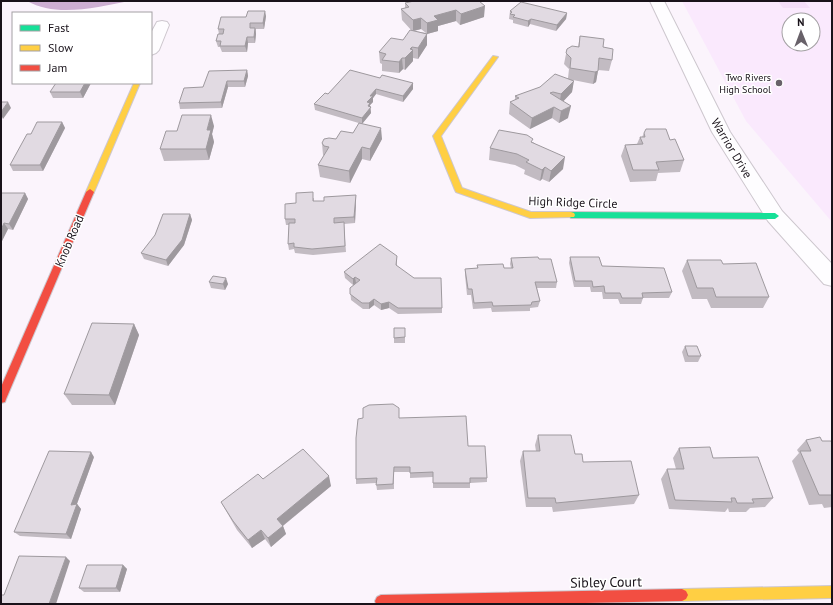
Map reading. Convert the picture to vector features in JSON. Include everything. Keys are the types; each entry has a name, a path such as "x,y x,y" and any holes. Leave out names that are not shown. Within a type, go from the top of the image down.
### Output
{"street":[{"name":"Warrior Drive","path":"657,1 721,132 774,216 832,278"},
{"path":"152,48 162,25"},
{"name":"High Ridge Circle","path":"495,57 437,136 459,190 530,215 774,216"},
{"name":"Knob Road","path":"1,399 137,84"},
{"name":"Sibley Court","path":"381,600 832,592"}],"shaded area":[{"path":"27,1 129,1 77,10 64,10 51,9"},
{"name":"Two Rivers High School","path":"682,1 832,1 832,222 746,121"},
{"path":"778,1 804,1 810,8 783,8"}],"building":[{"path":"414,1 479,1 485,6 461,14 456,10 434,16 438,20 427,23 421,18 413,20 401,9 409,7 405,3"},
{"path":"521,2 567,13 557,25 531,19 528,21 513,17 515,15 510,14 512,12 510,11"},
{"path":"248,11 265,11 263,23 250,23 250,28 255,28 254,37 247,37 245,46 220,46 221,41 216,41 218,34 223,34 224,29 218,29 221,17 246,17"},
{"path":"410,30 427,34 418,48 412,47 410,49 413,50 399,62 382,60 386,54 379,52 391,38 403,40"},
{"path":"580,36 604,39 603,47 613,49 612,60 599,58 598,71 595,72 570,68 571,58 566,53 567,49 572,46 579,47"},
{"path":"247,70 244,81 227,81 221,102 179,103 184,88 203,87 209,71"},
{"path":"350,70 380,78 382,75 413,83 403,96 376,89 370,96 373,96 367,102 370,103 368,106 371,107 362,118 314,104 325,93 328,94"},
{"path":"555,74 574,81 561,94 553,92 550,93 571,106 561,111 554,107 532,118 510,102 519,98 515,96 540,87"},
{"path":"55,84 84,84 80,92 50,92"},
{"path":"1,102 8,102 1,112"},
{"path":"182,115 211,115 207,130 211,130 206,149 160,149 166,131 177,131"},
{"path":"37,122 62,122 40,165 10,165 27,134 31,134"},
{"path":"359,123 381,128 370,149 362,147 349,171 318,165 329,147 324,146 322,143 324,139 336,139 341,131 353,133"},
{"path":"646,129 666,129 670,140 675,139 684,160 656,162 659,170 633,170 625,145 643,144 640,137 645,137 644,133"},
{"path":"499,130 527,135 533,139 531,142 565,157 551,171 545,167 542,170 526,162 529,160 517,154 490,148"},
{"path":"313,192 313,201 324,201 324,197 356,195 354,217 334,218 334,223 344,222 345,246 312,249 294,247 294,243 288,244 289,223 295,223 295,219 285,219 285,204 296,203 296,193"},
{"path":"1,193 25,193 9,224 4,223 1,230"},
{"path":"163,214 190,214 182,240 166,260 141,253 155,235"},
{"path":"380,244 397,256 396,265 414,278 441,278 442,308 398,308 389,302 381,304 374,299 369,303 362,303 350,294 350,288 360,280 355,277 353,279 344,272"},
{"path":"538,257 539,259 551,259 557,282 535,282 540,301 532,302 531,305 493,306 492,302 474,303 472,289 468,289 465,269 478,268 477,265 503,264 504,268 513,268 511,258"},
{"path":"570,257 599,257 602,266 664,268 672,292 642,293 643,298 622,298 620,293 605,293 604,286 593,287 592,281 575,281"},
{"path":"687,260 721,260 723,264 756,263 769,297 716,297 713,288 697,288"},
{"path":"213,276 226,278 223,284 209,282"},
{"path":"92,323 134,324 109,395 64,394"},
{"path":"394,328 405,328 405,337 394,338"},
{"path":"685,346 697,346 701,356 688,356"},
{"path":"393,404 399,408 399,418 466,416 468,446 485,446 487,478 470,478 470,483 433,483 433,472 410,473 410,467 394,467 393,484 376,485 377,478 356,479 356,438 358,419 363,418 363,408 369,405"},
{"path":"538,435 571,435 575,454 582,454 583,462 631,461 639,495 556,503 555,498 528,498 523,451 540,451"},
{"path":"820,437 822,441 831,441 832,443 832,495 819,495 800,451 811,451 806,440"},
{"path":"710,447 713,458 758,457 773,498 752,499 754,503 737,503 735,498 731,498 732,502 675,500 667,469 684,469 679,448"},
{"path":"303,449 329,476 277,519 283,526 268,538 261,530 248,540 233,521 221,502 258,474 263,479"},
{"path":"49,451 91,452 71,505 77,504 66,534 14,532"},
{"path":"19,556 66,557 49,604 1,604 1,595 4,595"},
{"path":"87,565 123,565 116,588 79,588"}],"traffic: fast":[{"path":"571,215 775,216"}],"traffic: slow":[{"path":"495,57 437,136 459,190 530,215 571,215"},
{"path":"90,192 137,84"},
{"path":"682,595 832,592"}],"traffic: jam":[{"path":"1,399 90,192"},
{"path":"381,601 682,595"}],"place":[{"name":"Two Rivers High School","path":"779,83"}]}
